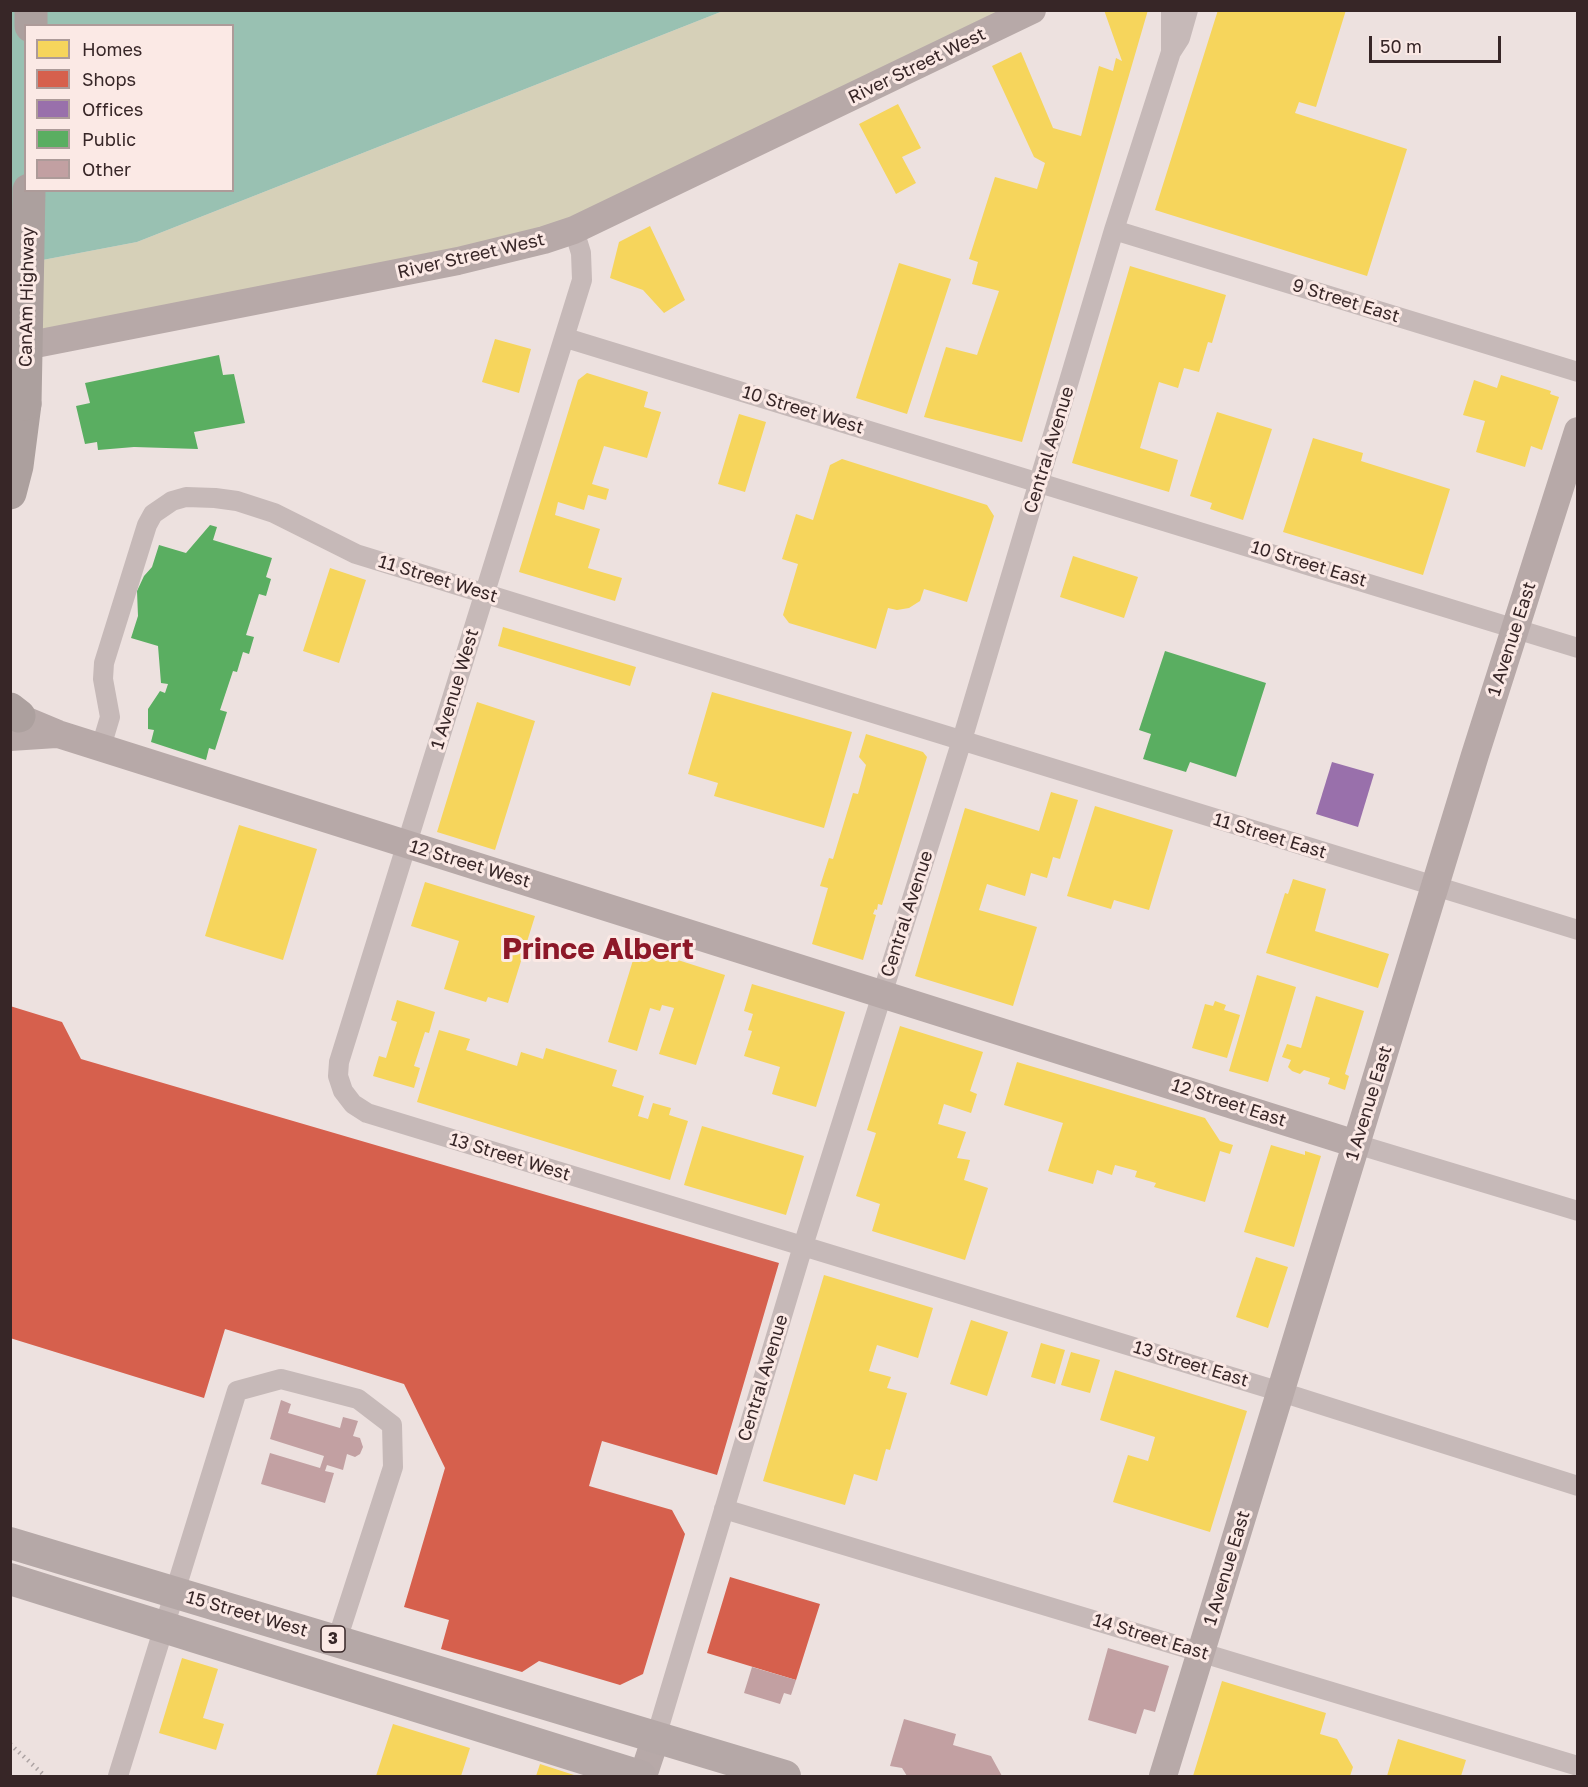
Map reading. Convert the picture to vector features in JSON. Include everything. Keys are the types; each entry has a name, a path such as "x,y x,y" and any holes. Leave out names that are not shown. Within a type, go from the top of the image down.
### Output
{"highway":[{"name":"CanAm Highway","path":"10,493 17,466 25,404 29,192"}],"main road":[{"name":"15 Street West","path":"10,1543 656,1737"},
{"name":"15 Street West","path":"10,1579 641,1776"},
{"name":"3","path":"656,1737 785,1776"}],"street":[{"name":"River Street West","path":"10,349 513,250 574,230 1032,10"},
{"name":"Central Avenue","path":"1171,10 1171,52"},
{"name":"Central Avenue","path":"641,1776 656,1737 803,1246 962,741 1114,230 1171,52 1180,38 1188,10"},
{"name":"1 Avenue West","path":"366,974 566,338 582,280 581,253 574,230"},
{"name":"9 Street East","path":"1114,230 1578,372"},
{"name":"10 Street West","path":"566,338 1040,481"},
{"name":"1 Avenue East","path":"1163,1776 1435,886 1578,431"},
{"name":"10 Street East","path":"1040,481 1578,648"},
{"name":"11 Street West","path":"101,747 110,717 103,679 106,654 147,525 153,514 172,501 201,497 255,506 291,520 356,554 962,741"},
{"name":"12 Street West","path":"12,725 58,734 101,747 882,993"},
{"name":"11 Street East","path":"962,741 1578,930"},
{"name":"13 Street West","path":"366,974 339,1062 338,1076 342,1091 360,1109 412,1127 803,1246"},
{"name":"12 Street East","path":"882,993 1356,1144 1578,1211"},
{"name":"13 Street East","path":"803,1246 1578,1485"},
{"path":"118,1776 237,1390 281,1379 358,1399 392,1425 393,1467 337,1641"},
{"name":"14 Street East","path":"724,1509 1578,1766"}],"shaded area":[{"path":"11,11 723,11 137,242 11,266"},
{"path":"723,11 1036,11 587,232 11,341 11,266 137,242"}],"building: Homes":[{"path":"1104,10 1148,10 1022,442 924,417 946,347 977,355 999,291 972,284 978,262 969,259 995,177 1037,189 1045,163 1034,157 992,66 1021,52 1053,128 1081,136 1099,66 1113,71 1116,58 1122,61"},
{"path":"1218,10 1346,10 1316,107 1299,102 1295,113 1407,149 1367,276 1155,210"},
{"path":"898,104 921,148 902,157 916,183 896,194 859,124"},
{"path":"650,226 685,300 664,313 643,290 610,278 619,242"},
{"path":"899,263 951,279 907,414 856,398"},
{"path":"1130,266 1226,295 1212,343 1208,342 1199,372 1184,368 1178,388 1159,382 1140,448 1178,460 1169,492 1072,463"},
{"path":"495,339 531,349 519,393 482,382"},
{"path":"587,373 648,392 644,407 661,412 647,458 604,446 592,484 609,489 606,500 588,495 584,510 558,502 555,515 600,529 588,568 622,578 615,601 519,572 578,380"},
{"path":"1501,375 1551,391 1550,394 1559,397 1542,450 1531,446 1525,467 1476,452 1485,421 1463,415 1474,380 1497,388"},
{"path":"1217,412 1272,429 1243,520 1210,509 1212,503 1190,496"},
{"path":"739,414 766,422 745,492 718,484"},
{"path":"1313,438 1363,453 1361,461 1450,489 1423,575 1283,532"},
{"path":"842,459 987,505 994,516 967,602 924,589 920,601 909,608 897,610 888,608 876,649 789,623 783,615 798,564 782,559 796,514 813,520 830,465"},
{"path":"1073,556 1138,577 1124,618 1060,597"},
{"path":"330,568 366,580 339,663 303,651"},
{"path":"503,627 636,667 630,686 498,646"},
{"path":"712,692 852,732 824,828 714,796 718,783 688,774"},
{"path":"477,702 535,721 495,850 437,832"},
{"path":"866,734 923,752 927,757 882,905 878,904 873,914 876,915 863,960 812,944 828,888 820,886 829,858 833,859 853,793 858,794 866,765 859,757"},
{"path":"1051,792 1078,800 1060,859 1053,857 1047,878 1031,873 1025,896 987,884 979,910 1037,927 1013,1006 915,976 965,808 1039,831"},
{"path":"1095,806 1173,830 1149,910 1114,900 1111,909 1067,896"},
{"path":"239,825 317,849 283,960 205,936"},
{"path":"1293,879 1326,889 1315,931 1389,954 1378,988 1266,953 1285,893 1288,894"},
{"path":"425,882 535,916 508,1003 488,997 486,1002 444,989 459,941 411,926"},
{"path":"637,947 725,975 696,1065 659,1054 674,1008 662,1005 660,1011 650,1008 637,1051 608,1042"},
{"path":"1257,975 1296,987 1268,1082 1229,1071"},
{"path":"752,984 845,1012 816,1107 772,1094 780,1067 744,1056 752,1031 748,1030 753,1014 744,1011"},
{"path":"1316,996 1364,1011 1345,1074 1349,1076 1345,1090 1328,1084 1330,1078 1304,1070 1300,1074 1292,1071 1288,1067 1291,1060 1282,1057 1287,1044 1301,1048"},
{"path":"397,1000 435,1012 429,1033 425,1032 414,1066 420,1068 414,1088 373,1076 379,1056 386,1058 397,1022 391,1020"},
{"path":"1215,1001 1226,1005 1224,1010 1240,1015 1227,1058 1192,1048 1205,1004 1213,1006"},
{"path":"900,1026 983,1052 970,1091 977,1094 971,1113 944,1104 938,1124 966,1132 957,1158 970,1160 964,1180 988,1188 965,1260 872,1231 880,1204 856,1196 876,1133 867,1130"},
{"path":"439,1030 470,1039 466,1050 517,1066 521,1052 543,1059 546,1048 617,1070 612,1086 644,1096 638,1116 648,1119 653,1103 671,1108 669,1115 688,1121 670,1180 417,1102"},
{"path":"1017,1062 1205,1118 1220,1141 1233,1145 1230,1154 1220,1151 1205,1202 1154,1187 1156,1183 1135,1177 1137,1171 1115,1165 1112,1175 1097,1170 1093,1184 1048,1171 1063,1123 1004,1105"},
{"path":"702,1126 804,1156 786,1215 684,1185"},
{"path":"1271,1145 1305,1155 1305,1151 1321,1156 1294,1247 1244,1232"},
{"path":"1256,1257 1288,1267 1268,1328 1236,1317"},
{"path":"824,1275 933,1308 918,1358 877,1345 869,1371 891,1377 887,1388 907,1393 890,1450 886,1449 877,1481 854,1474 845,1505 763,1481"},
{"path":"971,1320 1008,1332 987,1396 950,1384"},
{"path":"1041,1343 1065,1350 1055,1384 1031,1377"},
{"path":"1071,1352 1100,1360 1090,1393 1061,1385"},
{"path":"1115,1370 1247,1411 1210,1532 1113,1502 1128,1455 1148,1461 1155,1437 1100,1420"},
{"path":"182,1658 218,1669 203,1718 224,1724 216,1750 159,1733"},
{"path":"1222,1681 1326,1713 1320,1734 1337,1739 1353,1767 1350,1776 1193,1776"},
{"path":"393,1724 470,1748 461,1776 376,1776"},
{"path":"1398,1739 1466,1760 1461,1776 1387,1776"},
{"path":"540,1764 574,1775 536,1776"}],"building: Shops":[{"path":"10,1006 62,1022 81,1059 779,1263 717,1475 602,1441 589,1486 672,1510 685,1534 643,1674 620,1685 539,1661 522,1672 441,1649 449,1620 404,1607 445,1468 404,1384 225,1329 204,1398 10,1338"},
{"path":"730,1577 820,1604 796,1680 707,1653"}],"building: Offices":[{"path":"1332,762 1374,774 1358,827 1316,814"}],"building: Public":[{"path":"219,355 223,375 234,374 245,423 194,432 198,449 134,447 98,450 97,442 85,444 76,406 90,403 85,383"},
{"path":"210,525 217,527 213,540 272,558 266,577 271,579 266,596 259,594 246,635 254,637 249,654 243,652 237,672 233,671 220,710 227,712 215,750 209,748 206,760 151,742 154,730 148,729 148,709 160,691 165,693 168,684 161,683 158,646 131,638 138,616 137,591 144,576 152,567 159,545 186,553"},
{"path":"1165,651 1266,683 1236,777 1190,762 1186,772 1143,759 1151,734 1139,730"}],"building: Other":[{"path":"281,1400 291,1404 288,1413 340,1428 343,1417 358,1421 353,1436 360,1438 363,1447 360,1454 355,1457 347,1454 343,1470 327,1465 325,1471 334,1473 325,1503 261,1484 270,1453 320,1468 324,1456 270,1439"},
{"path":"1108,1648 1169,1666 1155,1712 1144,1709 1136,1734 1088,1720"},
{"path":"752,1667 796,1680 791,1695 784,1693 780,1704 744,1693"},
{"path":"904,1719 956,1734 953,1745 991,1756 1002,1776 907,1776 902,1768 890,1766"}],"railway":[{"path":"10,1744 45,1776"}],"district":[{"name":"Prince Albert","path":"598,949"}]}
